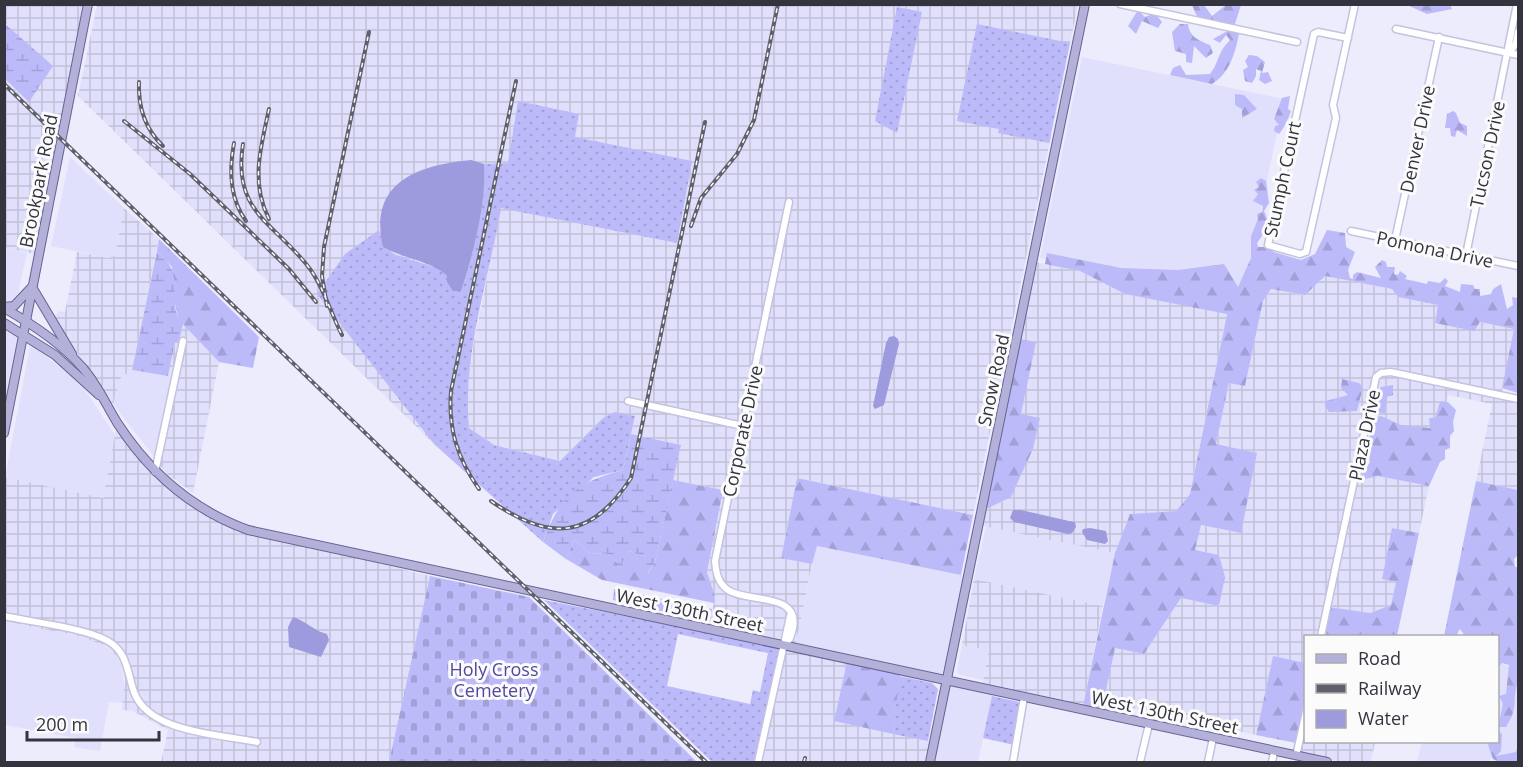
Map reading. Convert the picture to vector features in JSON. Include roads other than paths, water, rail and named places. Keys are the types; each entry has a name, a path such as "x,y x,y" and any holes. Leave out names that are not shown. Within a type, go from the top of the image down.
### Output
{"main road":[{"name":"Brookpark Road","path":"4,433 88,4"},
{"name":"Snow Road","path":"930,762 1085,4"},
{"path":"4,307 14,306 32,287 76,360"},
{"name":"West 130th Street","path":"4,307 55,342 76,360 93,380 100,396"},
{"name":"West 130th Street","path":"4,322 55,355 100,396 155,472 185,497 212,514 253,531 1327,762"},
{"path":"22,334 55,342"},
{"path":"55,355 63,348"}],"street":[{"path":"1120,4 1297,42"},
{"name":"Stumph Court","path":"1348,38 1318,32 1314,34 1268,245 1300,254 1306,252 1336,118 1333,105 1348,38 1355,4"},
{"name":"Tucson Drive","path":"1466,255 1518,4"},
{"path":"1396,29 1518,54"},
{"name":"Tucson Drive","path":"1509,52 1516,43 1518,32"},
{"name":"Denver Drive","path":"1395,240 1439,37"},
{"name":"Corporate Drive","path":"758,762 791,612 778,602 732,592 721,584 715,561 789,202"},
{"name":"Pomona Drive","path":"1351,231 1518,266"},
{"path":"155,472 183,341"},
{"name":"Plaza Drive","path":"1321,635 1376,377 1381,373 1391,372 1518,399"},
{"path":"628,401 743,426"},
{"path":"4,616 106,640 126,660 137,698 153,717 174,725 256,742"},
{"path":"1013,762 1024,698"},
{"path":"1296,756 1304,717"},
{"path":"1140,762 1149,724"},
{"path":"1208,762 1213,738"},
{"path":"1272,762 1275,752"}],"water":[{"path":"471,160 484,164 481,211 461,291 453,291 447,282 447,276 441,271 383,247 380,225 383,207 390,193 401,181 432,167"},
{"path":"894,336 898,339 899,344 884,405 875,409 873,406 886,343 889,337"},
{"path":"1013,510 1075,522 1076,527 1072,533 1068,534 1014,522 1010,518"},
{"path":"1083,529 1106,531 1108,541 1105,544 1087,540 1082,532"},
{"path":"293,617 327,634 329,640 321,657 289,647 288,627"}],"railway":[{"path":"691,226 701,198 737,154 754,120 778,4"},
{"path":"327,306 322,276 324,247 369,32"},
{"path":"479,489 465,466 456,442 451,418 451,391 516,81"},
{"path":"139,82 141,109 147,125 163,146"},
{"path":"4,84 706,762"},
{"path":"269,109 259,164 260,192 269,219"},
{"path":"124,121 190,174 289,269 316,302"},
{"path":"491,501 532,523 550,528 567,528 584,524 600,514 616,499 631,478 705,122"},
{"path":"234,143 231,163 233,193 246,221"},
{"path":"243,144 241,168 244,187 250,202 260,216 310,269 342,335"},
{"path":"804,762 805,758"}],"park label":[{"name":"Holy Cross Cemetery","path":"494,679"}]}
